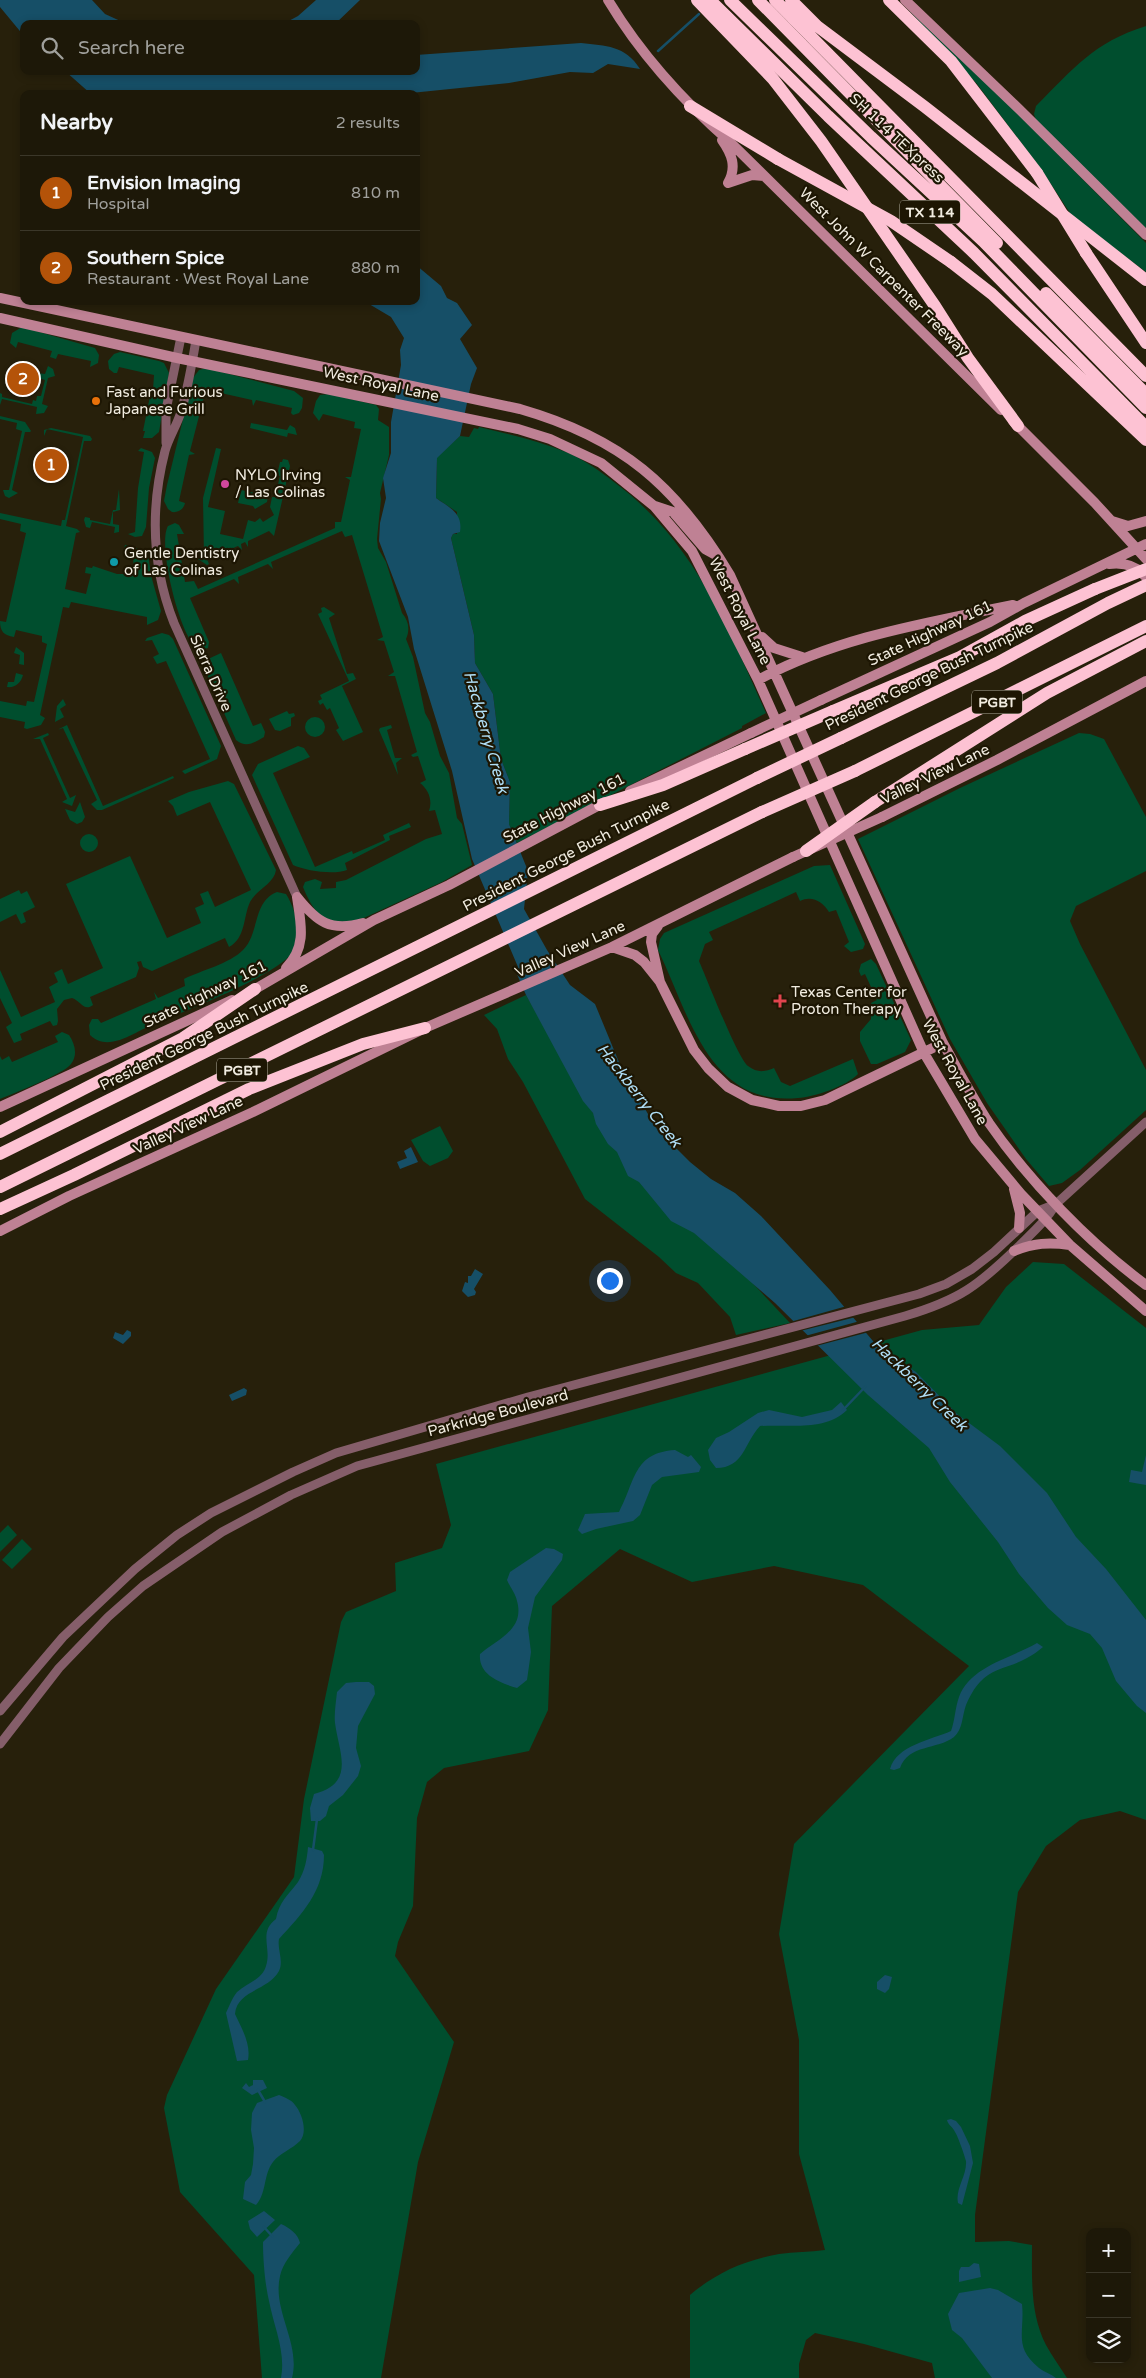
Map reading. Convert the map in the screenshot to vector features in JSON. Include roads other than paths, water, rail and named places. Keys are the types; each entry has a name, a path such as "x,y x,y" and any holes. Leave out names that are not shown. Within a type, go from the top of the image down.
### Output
{"highway":[{"path":"697,0 773,79 821,141 935,306 968,358 1018,426"},
{"name":"TX 114","path":"710,0 828,116 974,253 1146,427"},
{"name":"SH 114 TEXpress","path":"730,0 871,137 983,241 1146,408"},
{"name":"SH 114 TEXpress","path":"758,0 1146,394"},
{"name":"TX 114","path":"775,0 1146,376"},
{"path":"791,0 817,26 925,107 1146,280"},
{"path":"890,0 952,61 1037,173 1086,253 1146,343"},
{"path":"690,106 778,159 891,222 951,262 992,294 1146,440"},
{"path":"600,805 663,785 960,657 1025,621 1095,589 1146,570"},
{"name":"President George Bush Turnpike","path":"0,1154 757,778 997,663 1108,603 1146,585"},
{"name":"PGBT","path":"0,1187 762,812 855,771 1142,628"},
{"path":"806,851 874,802 1047,693 1145,642"},
{"path":"0,1132 183,1038 256,989"},
{"path":"0,1209 74,1176 249,1089 363,1044 425,1028"}],"main road":[{"name":"West John W Carpenter Freeway","path":"608,0 638,46 690,106 764,176 1018,426 1146,559"},
{"path":"905,0 1014,103 1146,235"},
{"path":"715,129 733,161 733,174 728,183 752,175 764,176"},
{"name":"West Royal Lane","path":"0,298 20,302"},
{"name":"West Royal Lane","path":"32,305 484,402 557,420 590,434 620,451 672,494 719,556 758,632 943,1043 990,1124 1056,1204 1103,1250 1146,1285"},
{"name":"West Royal Lane","path":"0,318 177,358 479,420 550,439 601,463 654,506 692,551 758,680 924,1053 975,1139 1011,1182 1070,1245 1146,1311"},
{"path":"654,506 673,512 705,549 719,556"},
{"path":"1111,521 1128,526 1146,521"},
{"name":"State Highway 161","path":"0,1107 256,989 374,920 449,885 600,805 957,638 1024,603 1146,544"},
{"path":"1100,566 1123,563 1132,566 1146,577"},
{"path":"758,680 802,658 870,635 1024,603"},
{"path":"758,632 774,648 802,658"},
{"name":"Valley View Lane","path":"0,1231 69,1196 253,1112 425,1028 503,996 659,925 793,857 882,817 997,760 1146,681"},
{"path":"297,897 316,918 332,926 354,925 374,920"},
{"path":"275,978 288,966 299,949 302,928 297,897"},
{"path":"659,925 652,934 650,942 660,982"},
{"path":"612,947 635,954 644,962 660,982 694,1050 708,1068 728,1087 752,1100 771,1105 800,1106 825,1100 943,1043"},
{"path":"1011,1182 1018,1196 1019,1228"},
{"path":"1014,1251 1032,1244 1051,1242 1070,1245"}],"street":[{"name":"Sierra Drive","path":"166,448 166,410 181,337"},
{"name":"Sierra Drive","path":"196,340 181,413 166,448 157,488 154,518 155,546 160,584 174,623 297,897"},
{"name":"Parkridge Boulevard","path":"0,1744 59,1668 108,1617 143,1586 188,1553 265,1508 356,1466 930,1308 974,1287 1046,1220 1056,1204 1146,1122"},
{"name":"Parkridge Boulevard","path":"0,1712 63,1637 135,1570 177,1535 252,1491 321,1459 351,1449 528,1397 919,1294 946,1284 994,1252 1038,1211 1056,1204"}],"water":[{"path":"0,0 92,0 105,14 118,20 20,20 20,31 0,7"},
{"path":"316,0 360,0 339,20 290,20"},
{"path":"581,43 607,46 621,51 628,55 640,69 608,64 593,73 570,72 509,83 420,92 420,90 86,90 70,75 420,75 420,55"},
{"name":"Hackberry Creek","path":"420,268 441,286 447,298 457,303 472,325 460,339 477,368 471,384 460,436 437,458 436,498 451,508 459,520 460,532 453,534 451,538 474,635 475,663 493,694 501,759 510,782 509,824 528,871 524,909 547,950 570,985 595,1004 621,1067 656,1128 690,1162 711,1179 735,1193 761,1216 830,1290 878,1347 916,1372 957,1414 1000,1446 1047,1493 1076,1537 1106,1569 1146,1620 1146,1713 1137,1706 1116,1681 1102,1648 1090,1634 1067,1625 1048,1608 1019,1574 998,1542 950,1482 929,1448 868,1395 775,1303 694,1233 671,1221 639,1182 628,1176 617,1152 608,1144 596,1124 593,1113 583,1101 526,995 516,972 518,967 472,859 452,771 414,649 408,617 379,541 380,523 386,498 383,478 391,453 391,422 401,365 400,350 404,338 391,317 371,305 420,305"},
{"path":"411,1147 418,1162 400,1169 397,1162 407,1158 404,1151"},
{"path":"475,1269 483,1274 474,1289 475,1295 468,1297 462,1291 465,1282 468,1283 468,1276 471,1276"},
{"path":"127,1330 131,1332 131,1336 123,1344 113,1338 115,1332 123,1335"},
{"path":"244,1388 247,1390 246,1395 232,1401 229,1395"},
{"path":"841,1402 847,1410 828,1422 806,1425 760,1426 743,1453 732,1464 716,1468 710,1460 708,1450 716,1438 758,1413 769,1410 802,1417 832,1410"},
{"path":"675,1450 688,1457 691,1455 701,1467 699,1472 662,1477 652,1485 640,1515 633,1521 582,1534 578,1530 585,1514 619,1512 633,1479 643,1462 661,1452"},
{"path":"1146,1455 1146,1485 1129,1482 1131,1470 1142,1472"},
{"path":"546,1548 554,1549 563,1554 562,1560 535,1597 528,1628 531,1652 527,1680 517,1688 497,1681 486,1673 480,1661 480,1654 502,1638 514,1626 517,1619 516,1598 507,1580 510,1572"},
{"path":"1037,1643 1043,1647 1031,1656 990,1674 978,1684 967,1702 961,1726 954,1737 940,1744 917,1751 904,1760 900,1768 890,1769 894,1761 907,1749 951,1731 959,1697 964,1686 972,1678 993,1664"},
{"path":"369,1682 374,1686 375,1694 358,1726 356,1748 361,1766 358,1776 343,1795 329,1806 326,1816 320,1821 311,1821 310,1808 314,1794 327,1789 336,1782 342,1766 335,1719 337,1692 346,1683"},
{"path":"308,1847 322,1851 324,1855 320,1880 310,1901 279,1939 281,1963 279,1971 268,1983 247,1995 237,2006 235,2014 245,2037 249,2054 248,2060 237,2061 226,2013 237,1992 258,1978 264,1971 268,1953 268,1929 276,1919 277,1913 287,1895 300,1878 305,1865"},
{"path":"885,1975 892,1977 889,1989 885,1993 877,1989 877,1982"},
{"path":"253,2080 263,2080 267,2088 252,2095 242,2088 246,2083 249,2087 253,2085"},
{"path":"279,2095 288,2099 298,2108 302,2118 304,2133 300,2141 273,2162 262,2195 256,2205 243,2199 245,2182 251,2175 253,2164 252,2113 257,2103"},
{"path":"947,2120 956,2121 961,2127 970,2146 973,2163 962,2205 958,2203 958,2198 966,2161 956,2134"},
{"path":"264,2211 275,2220 257,2237 250,2229 248,2221"},
{"path":"281,2224 293,2232 300,2243 283,2267 279,2289 280,2302 293,2352 292,2378 281,2378 281,2349 265,2280 263,2242"},
{"path":"974,2263 979,2264 981,2277 959,2282 961,2267 969,2267"},
{"path":"990,2288 998,2290 1022,2304 1022,2339 1026,2353 1039,2368 1056,2378 992,2378 962,2338 952,2330 948,2314 959,2293"}],"waterway":[{"path":"658,51 699,14"},
{"path":"843,1410 865,1387"},
{"path":"313,1850 317,1819"},
{"path":"258,2090 265,2102"},
{"path":"264,2227 272,2236"}],"place":[{"name":"Southern Spice","path":"23,379"},
{"name":"Fast and Furious Japanese Grill","path":"96,401"},
{"name":"Envision Imaging","path":"51,465"},
{"name":"NYLO Irving / Las Colinas","path":"225,484"},
{"name":"Gentle Dentistry of Las Colinas","path":"114,562"},
{"name":"Texas Center for Proton Therapy","path":"780,1001"}]}
